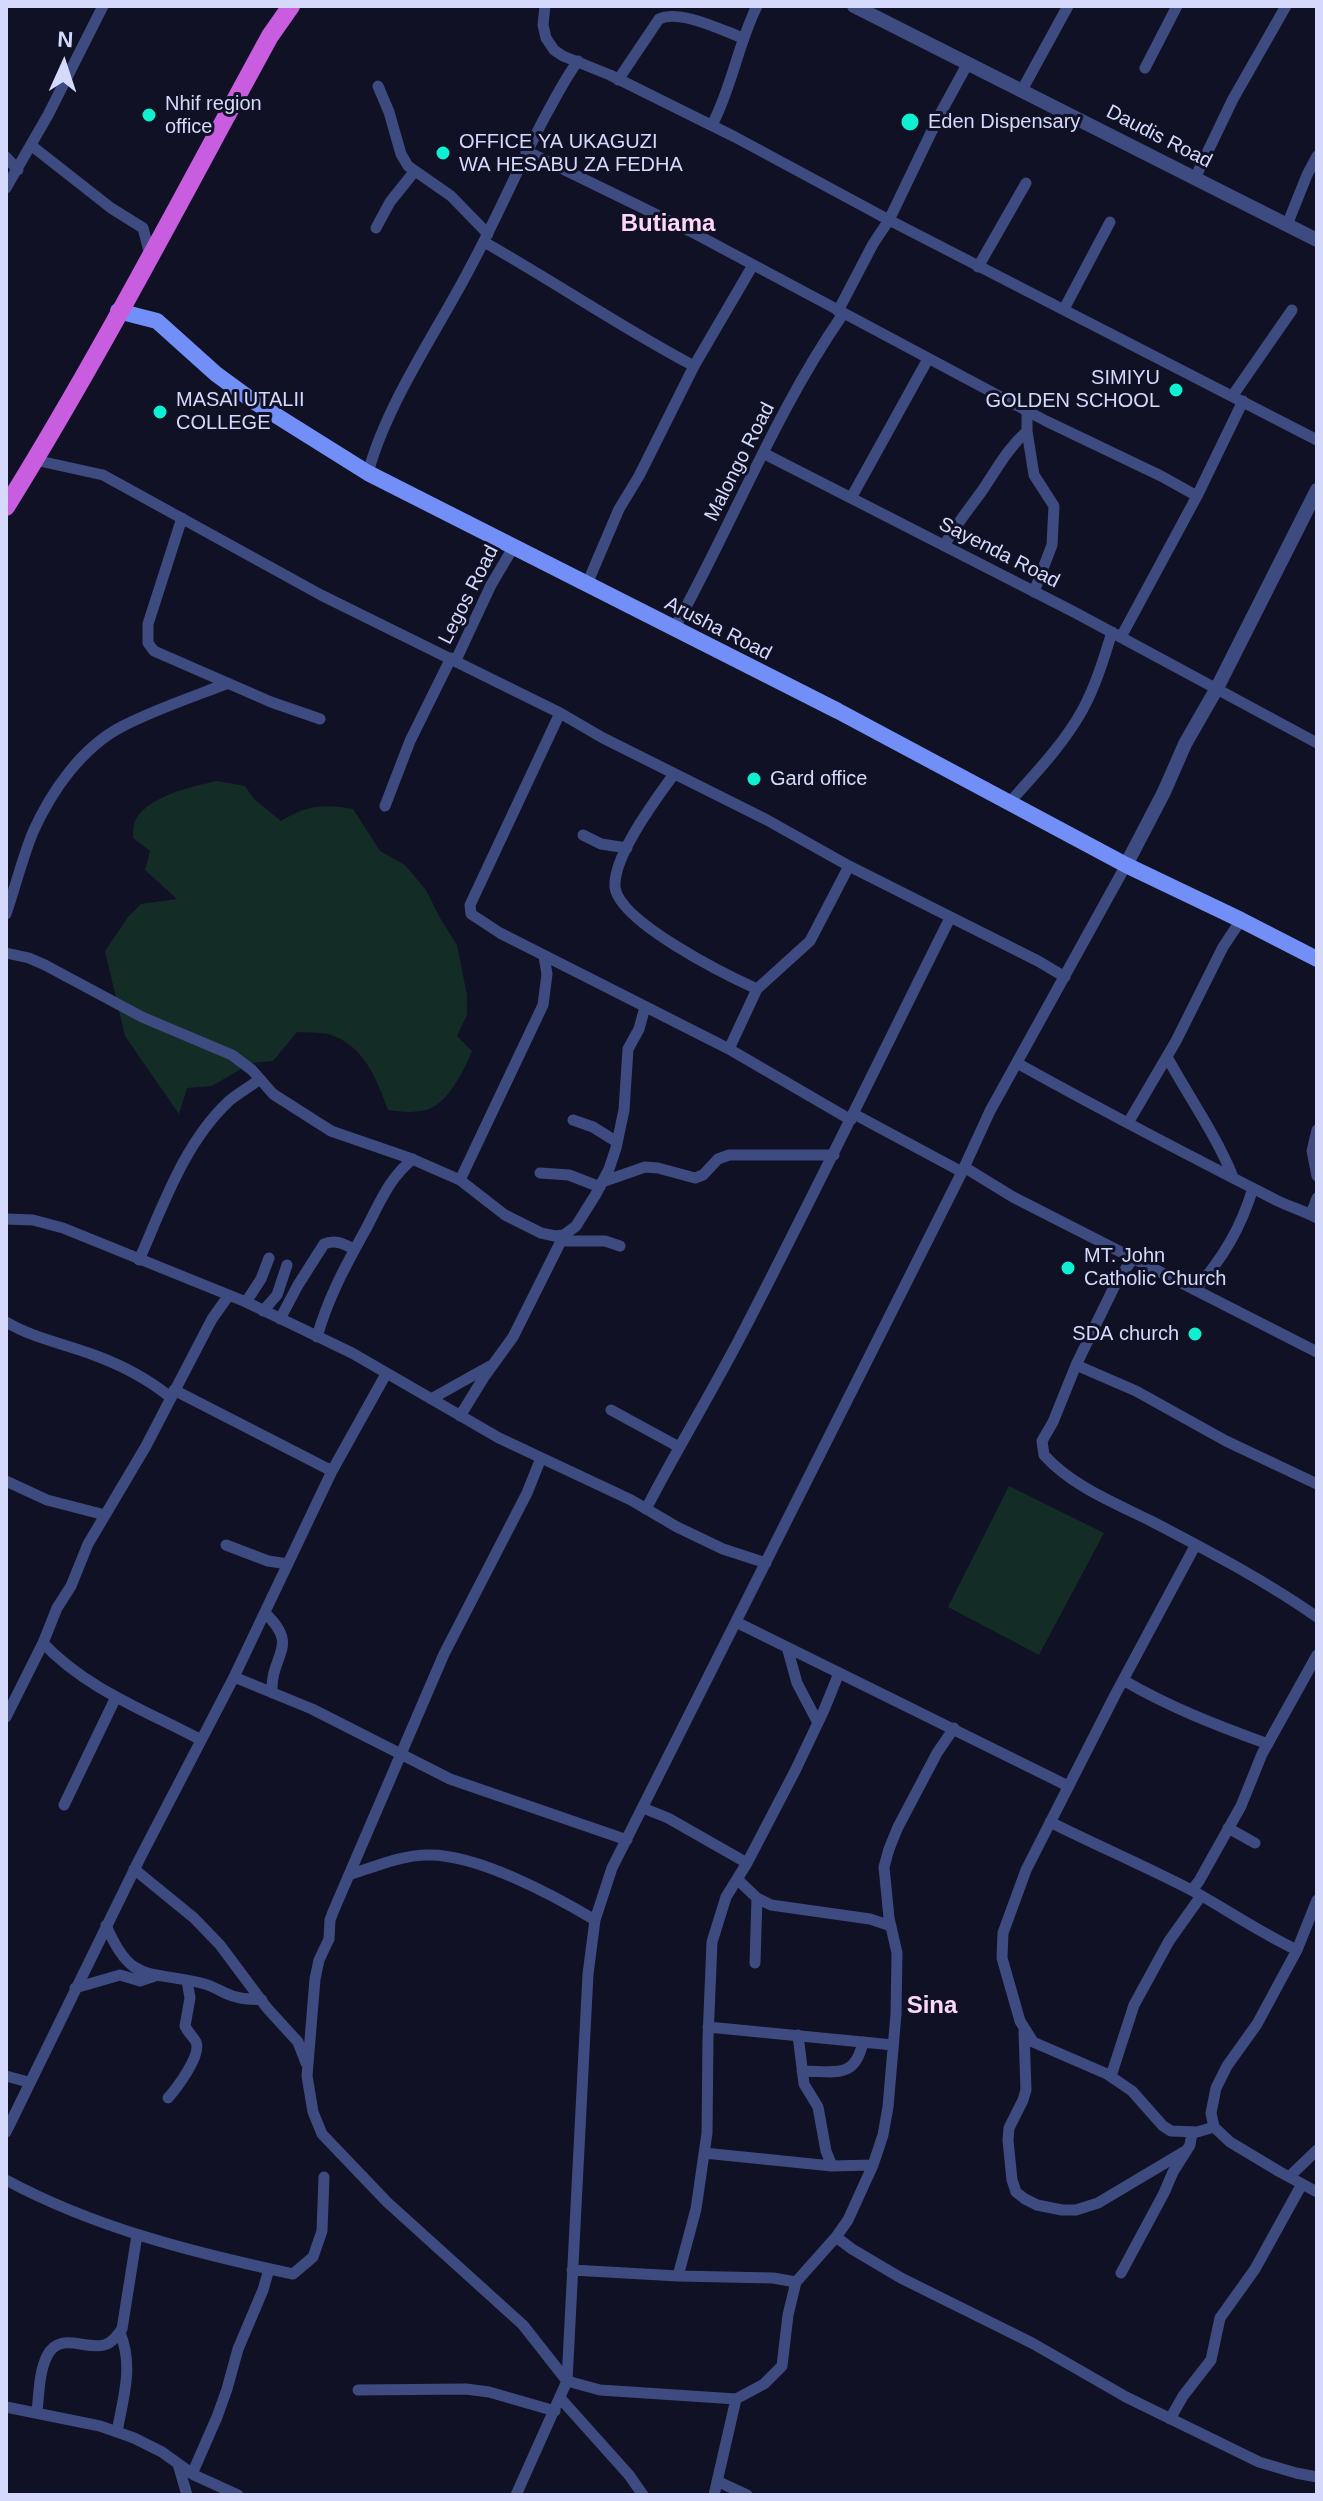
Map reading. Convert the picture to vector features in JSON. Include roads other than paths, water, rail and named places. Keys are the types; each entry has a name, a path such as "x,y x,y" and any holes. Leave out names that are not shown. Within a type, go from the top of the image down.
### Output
{"highway":[{"path":"6,507 264,48 291,6"}],"main road":[{"name":"Arusha Road","path":"118,311 157,321 216,374 368,473 852,718 1126,865 1317,959"}],"street":[{"path":"6,188 32,146 103,6"},
{"path":"545,6 543,25 546,38 554,50 712,125 978,267 1317,440"},
{"path":"712,125 723,103 743,38 757,6"},
{"name":"Daudis Road","path":"854,6 1317,240"},
{"path":"1022,90 1068,6"},
{"path":"1145,68 1177,6"},
{"path":"1195,178 1233,99 1286,6"},
{"path":"618,80 659,19 668,15 743,38"},
{"path":"368,473 379,440 398,402 486,238 526,151 578,61"},
{"name":"Malongo Road","path":"674,629 968,63"},
{"path":"378,86 401,154 414,172 451,196 486,238 634,333 694,366"},
{"path":"32,146 111,208 143,228 150,255"},
{"path":"526,151 753,265 1027,411 1197,496"},
{"path":"1287,225 1317,156"},
{"path":"6,157 18,170"},
{"path":"376,228 390,202 414,172"},
{"path":"978,267 1026,183"},
{"path":"1064,309 1110,222"},
{"path":"587,584 619,509 694,366 753,265"},
{"path":"1008,804 1068,732 1083,708 1117,634 1197,496 1238,398 1292,310"},
{"path":"851,498 928,359"},
{"path":"1027,411 1034,475 1054,506 1052,545 1034,592"},
{"path":"944,546 1005,453 1027,431"},
{"name":"Sayenda Road","path":"763,453 1117,634 1317,743"},
{"path":"35,460 103,475 321,595 560,713 1065,977"},
{"path":"516,2495 567,2381 588,1974 595,1920 612,1868 990,1111 1126,865 1185,744 1315,497"},
{"path":"182,518 151,610 148,643 154,651 226,684 320,719"},
{"name":"Legos Road","path":"385,806 410,741 514,546"},
{"path":"6,914 32,835 51,796 75,765 99,742 123,726 226,684"},
{"path":"560,713 492,855 470,910 482,923 729,1049 852,1117 963,1170 1317,1352"},
{"path":"674,774 639,823 627,848 615,884 617,895 623,906 664,938 723,974 757,989"},
{"path":"583,835 601,844 627,848"},
{"path":"729,1049 757,989 810,941 849,866"},
{"path":"646,1509 725,1368 950,918"},
{"path":"1128,1123 1167,1057 1216,959 1241,920"},
{"path":"6,953 37,962 142,1017 232,1055 252,1070 273,1094 331,1131 413,1159 460,1180 523,1225 562,1238 605,1241 620,1246"},
{"path":"460,1180 543,1005 547,989 544,956"},
{"path":"460,1416 513,1337 562,1238 580,1220 601,1184 617,1142 624,1110 628,1049 639,1029 645,1007"},
{"path":"1167,1057 1216,1140 1233,1177"},
{"path":"1017,1063 1275,1200 1314,1216 1317,1198"},
{"path":"139,1260 167,1195 194,1146 229,1102 260,1079"},
{"path":"573,1120 593,1127 617,1142"},
{"path":"1317,1130 1312,1151 1317,1176"},
{"path":"540,1173 569,1175 601,1184 645,1167 695,1178 703,1175 718,1159 729,1155 834,1155"},
{"path":"317,1337 332,1293 354,1249 395,1175 413,1159"},
{"path":"1195,1290 1233,1240 1253,1188"},
{"path":"6,1219 33,1220 63,1228 246,1302 677,1527 723,1549 766,1563"},
{"path":"280,1319 324,1244 340,1242 354,1249"},
{"path":"246,1302 261,1279 269,1258"},
{"path":"1133,1259 1118,1279 1076,1365 1042,1441 1044,1455 1093,1493 1257,1579 1317,1617"},
{"path":"263,1311 277,1295 287,1265"},
{"path":"6,1717 57,1608 71,1586 88,1544 146,1446 212,1319 229,1295"},
{"path":"6,1322 33,1335 96,1356 332,1471"},
{"path":"431,1399 493,1363"},
{"path":"1076,1365 1136,1391 1226,1441 1317,1484"},
{"path":"6,2132 134,1869 234,1677 332,1471 386,1374"},
{"path":"611,1410 679,1447"},
{"path":"541,1458 527,1493 444,1654 330,1920 329,1939 319,1960 315,1979 308,2088 322,2134 387,2202 523,2325 567,2381 600,2390 736,2399 764,2384 782,2366 788,2315 796,2282 848,2220 883,2135 896,2014 897,1953 885,1876 889,1849 917,1790 954,1728"},
{"path":"6,1481 47,1500 105,1515"},
{"path":"226,1545 268,1561 288,1564"},
{"path":"1187,2150 1098,2203 1076,2210 1037,2205 1016,2192 1008,2140 1009,2128 1026,2090 1024,2032 1002,1958 1003,1933 1026,1870 1195,1546"},
{"path":"265,1613 276,1623 284,1638 271,1679 272,1693"},
{"path":"736,1622 1068,1786"},
{"path":"43,1643 63,1664 116,1697 201,1740"},
{"path":"787,1647 797,1683 818,1723"},
{"path":"1111,2076 1134,2005 1196,1893 1199,1881 1241,1806 1268,1744 1317,1655"},
{"path":"678,2276 696,2209 707,2133 712,1942 726,1897 747,1863 818,1723 839,1673"},
{"path":"234,1677 312,1709 450,1779 627,1840"},
{"path":"1123,1680 1193,1716 1268,1744"},
{"path":"64,1805 116,1697"},
{"path":"643,1808 668,1818 747,1863"},
{"path":"1050,1822 1196,1893 1297,1950"},
{"path":"1228,1828 1255,1843"},
{"path":"349,1875 404,1858 429,1855 456,1859 486,1867 563,1901 595,1920"},
{"path":"134,1869 194,1918 220,1945 298,2042 308,2067"},
{"path":"737,1879 757,1898 771,1905 870,1919 891,1926"},
{"path":"755,1963 757,1898"},
{"path":"1317,1900 1297,1950 1257,2024 1227,2066 1216,2088 1211,2113 1214,2127 1230,2142 1317,2192"},
{"path":"106,1925 124,1959 140,1970 155,1976 210,1986 237,1997 262,2000"},
{"path":"75,1988 120,1975 140,1981 155,1976"},
{"path":"168,2098 197,2054 196,2042 185,2026 190,1998 187,1981"},
{"path":"708,2027 893,2045"},
{"path":"1024,2032 1033,2042 1111,2076 1132,2091 1171,2131 1192,2132 1214,2127"},
{"path":"798,2035 804,2084 818,2107 832,2166"},
{"path":"802,2071 835,2072 853,2066 861,2057 863,2042"},
{"path":"6,2076 28,2082"},
{"path":"1121,2273 1190,2145 1192,2132"},
{"path":"1289,2177 1317,2150"},
{"path":"704,2153 832,2166 873,2165"},
{"path":"6,2180 94,2221 137,2235 293,2274 313,2257 322,2231 324,2177"},
{"path":"1170,2419 1183,2396 1211,2360 1220,2318 1255,2269 1302,2184"},
{"path":"37,2412 41,2374 51,2349 58,2343 68,2342 103,2346 120,2333 137,2235"},
{"path":"836,2237 901,2278 1032,2343 1097,2382 1170,2419 1259,2462 1317,2477"},
{"path":"192,2474 222,2403 238,2349 269,2269"},
{"path":"572,2270 773,2278 796,2282"},
{"path":"117,2432 127,2377 127,2358 120,2333"},
{"path":"358,2390 466,2389 489,2392 555,2411"},
{"path":"561,2399 643,2495"},
{"path":"714,2495 736,2399"},
{"path":"6,2407 117,2432 162,2452 192,2474 238,2495"},
{"path":"178,2464 187,2495"},
{"path":"717,2481 747,2495"}],"place":[{"name":"Nhif region office","path":"149,115"},
{"name":"Eden Dispensary","path":"910,122"},
{"name":"OFFICE YA UKAGUZI WA HESABU ZA FEDHA","path":"443,153"},
{"name":"SIMIYU GOLDEN SCHOOL","path":"1176,390"},
{"name":"MASAI UTALII COLLEGE","path":"160,412"},
{"name":"Gard office","path":"754,779"},
{"name":"MT. John Catholic Church","path":"1068,1268"},
{"name":"SDA church","path":"1195,1334"}],"district":[{"name":"Butiama","path":"668,224"},
{"name":"Sina","path":"932,2006"}]}
